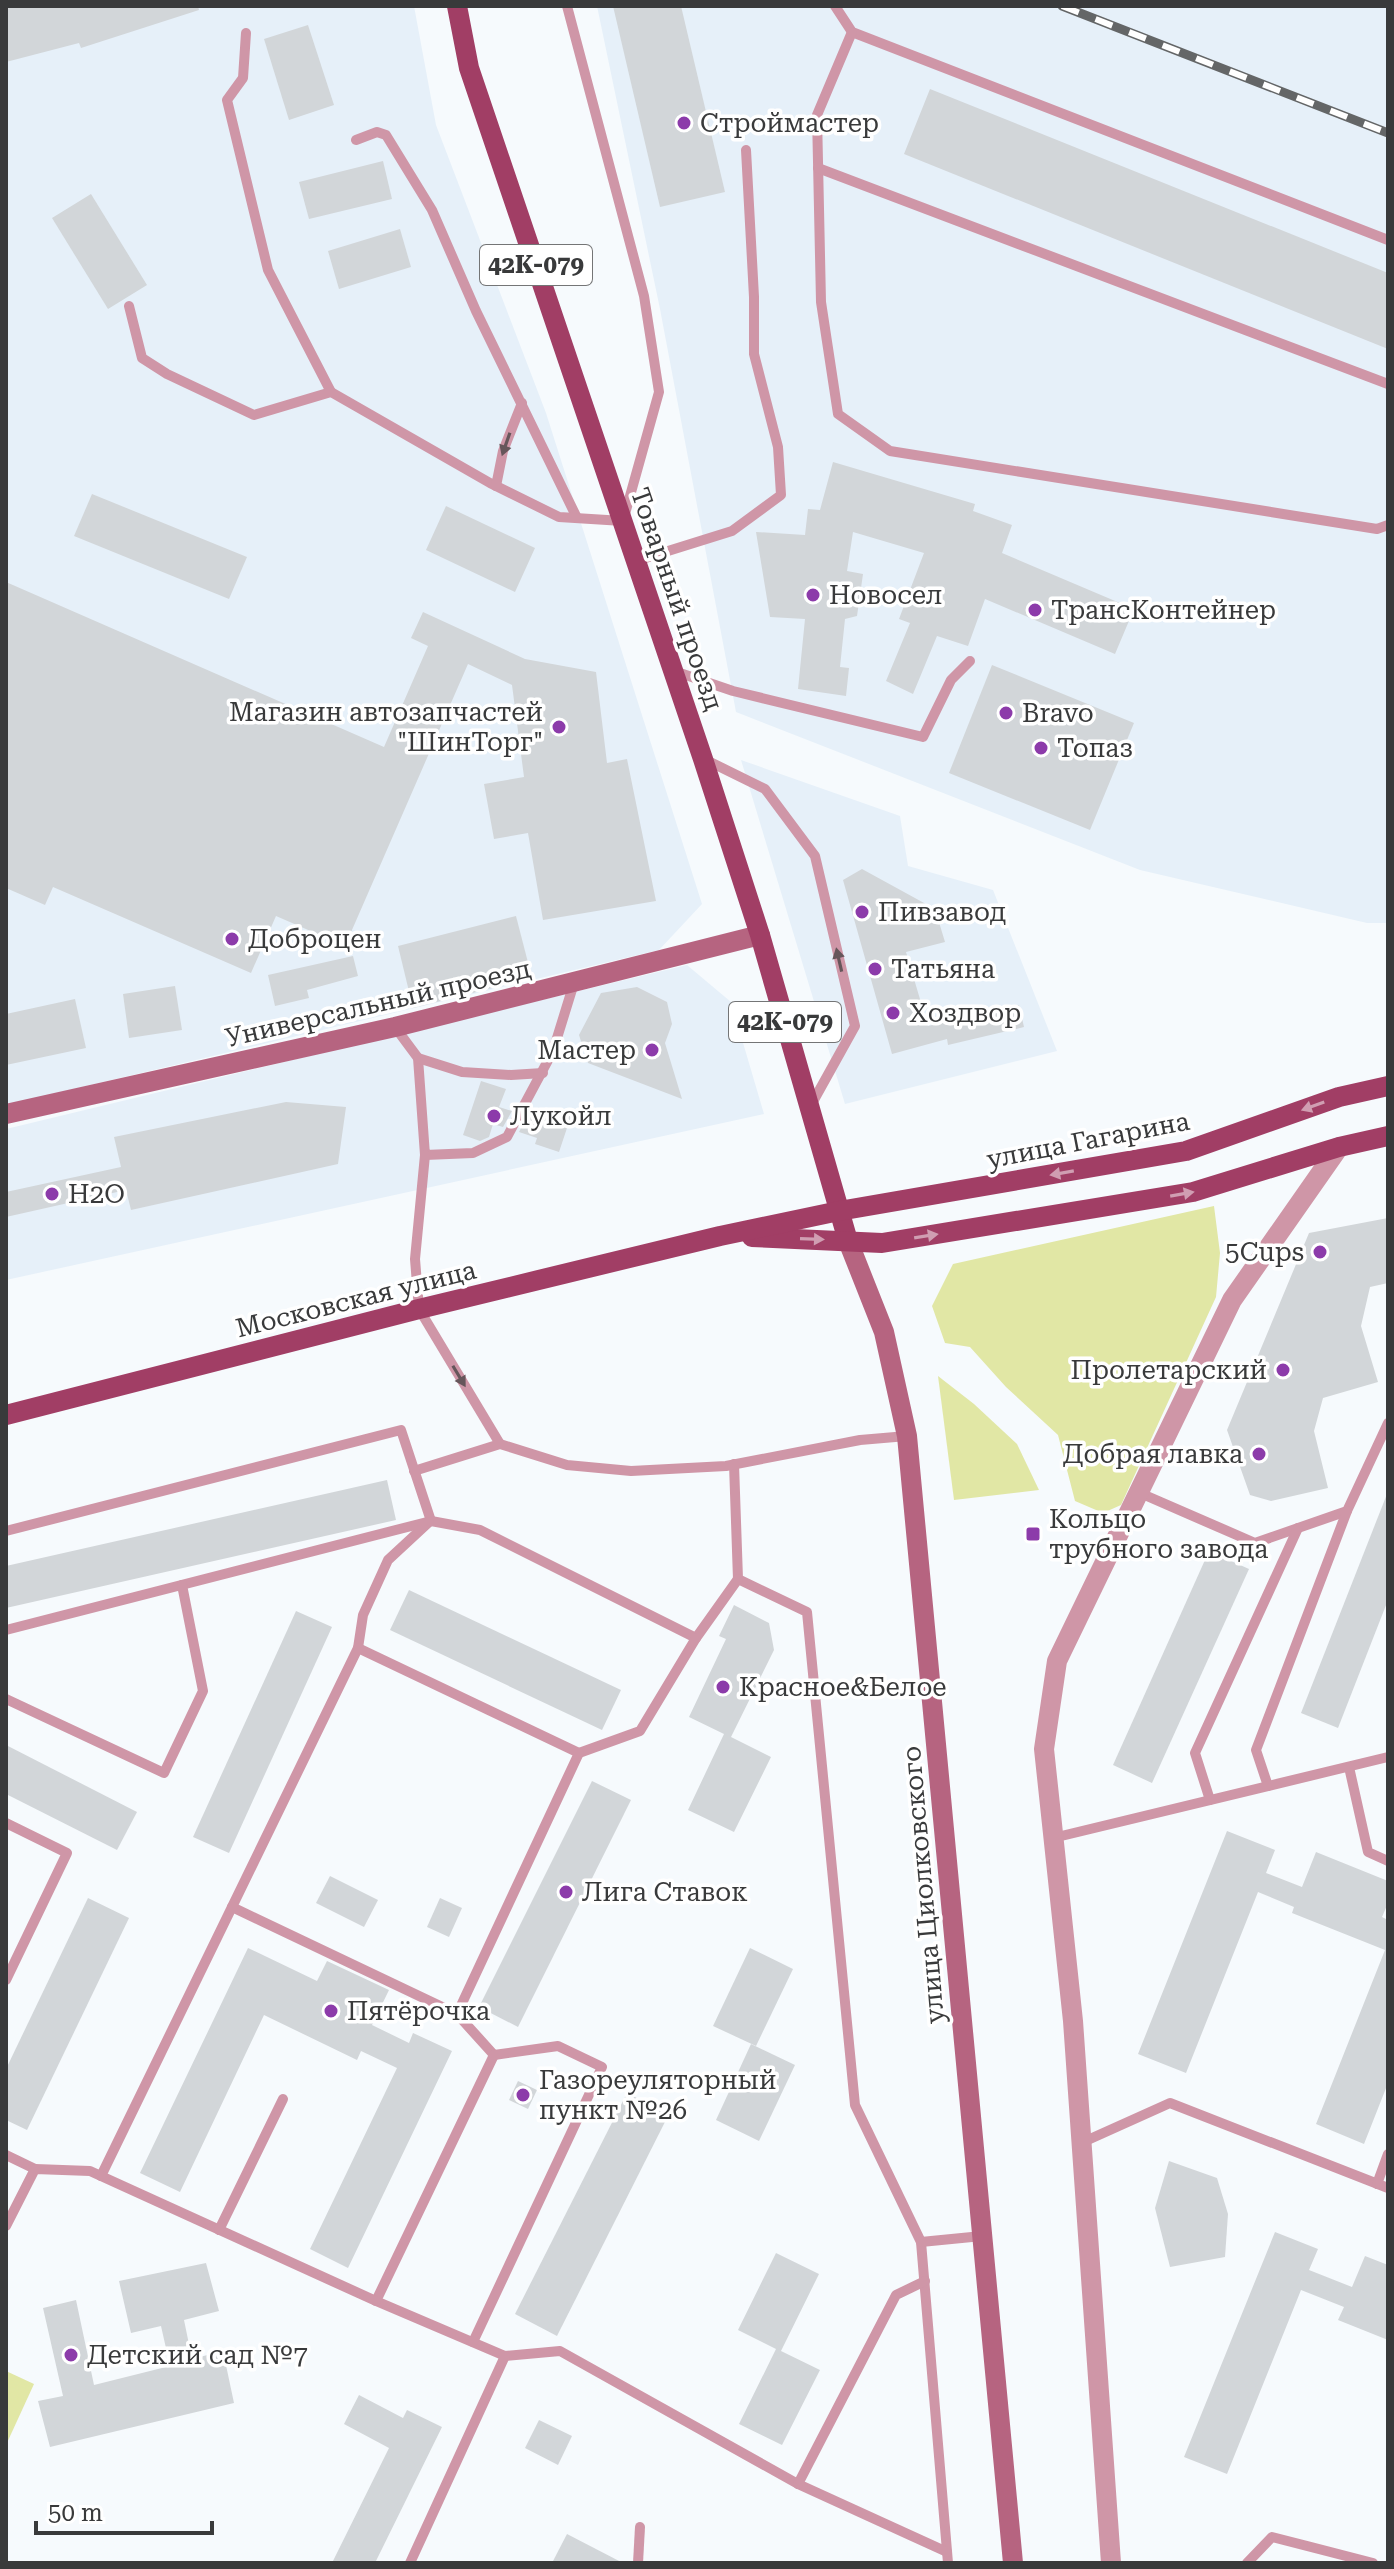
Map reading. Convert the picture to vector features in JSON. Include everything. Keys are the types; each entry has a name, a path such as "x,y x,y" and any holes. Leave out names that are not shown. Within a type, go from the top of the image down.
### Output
{"main road":[{"name":"Товарный проезд","path":"457,6 469,68 674,671 760,935 839,1211"},
{"name":"Универсальный проезд","path":"6,1114 395,1027 760,935"},
{"name":"улица Гагарина","path":"839,1211 1186,1151 1339,1097 1388,1086"},
{"path":"848,1241 882,1243 1193,1192 1339,1147 1388,1136"},
{"name":"Московская улица","path":"6,1415 419,1309 720,1236 839,1211"},
{"name":"улица Циолковского","path":"839,1211 884,1332 907,1436 1013,2563"},
{"name":"Московская улица","path":"720,1236 848,1241"}],"street":[{"path":"1111,2563 1073,2021 1044,1749 1057,1661 1232,1300 1339,1147"}],"lane":[{"path":"246,33 243,78 227,100 268,270 331,392 496,486 559,517 623,521 659,392 644,296 567,6"},
{"path":"835,6 852,32 1388,240"},
{"path":"852,32 817,115 821,302 838,414 890,451 1377,529 1388,525"},
{"path":"356,140 377,132 386,135 432,210 476,311 577,518"},
{"path":"636,561 732,531 781,495 778,447 754,354 746,150"},
{"path":"818,168 1388,384"},
{"path":"129,306 142,358 167,374 254,415 331,392"},
{"path":"496,486 503,451 522,403"},
{"path":"674,671 733,691 923,737 951,680 970,661"},
{"path":"703,759 765,789 815,856 855,1026 809,1109"},
{"path":"425,1155 473,1153 507,1137 553,1051 574,983"},
{"path":"395,1027 418,1058 425,1155 415,1259 419,1309 500,1444"},
{"path":"418,1058 462,1072 543,1073"},
{"path":"1268,1786 1256,1750 1347,1511 1388,1423"},
{"path":"6,1531 401,1430 431,1521"},
{"path":"414,1471 500,1444 567,1465 631,1471 734,1464 860,1440 907,1436"},
{"path":"457,2014 579,1753 640,1731 696,1638 738,1579 734,1464"},
{"path":"1140,1493 1255,1543 1347,1511"},
{"path":"101,2176 358,1648 363,1615 388,1560 431,1521"},
{"path":"6,1630 431,1521 480,1530 696,1638"},
{"path":"1210,1800 1195,1753 1298,1528"},
{"path":"738,1579 807,1612 855,2105 921,2242 948,2557"},
{"path":"6,1699 164,1773 203,1691 182,1585"},
{"path":"358,1648 579,1753"},
{"path":"1053,1838 1388,1757"},
{"path":"1349,1767 1368,1852 1388,1861"},
{"path":"6,1823 67,1853 6,1980"},
{"path":"232,1907 457,2014 494,2055"},
{"path":"473,2342 602,2067 558,2046 494,2055"},
{"path":"376,2301 494,2055"},
{"path":"219,2230 283,2099"},
{"path":"1081,2143 1170,2103 1382,2186 1388,2154"},
{"path":"6,2155 35,2169 90,2171 505,2356 560,2351 798,2484 948,2557"},
{"path":"6,2226 35,2169"},
{"path":"921,2242 982,2236"},
{"path":"798,2484 896,2295 925,2281"},
{"path":"410,2563 505,2356"},
{"path":"638,2563 640,2527"},
{"path":"1247,2563 1272,2537 1373,2563"}],"shaded area":[{"path":"6,6 414,6 436,125 546,413 702,904 659,950 6,1105"},
{"path":"597,6 1388,6 1388,923 1367,923 1140,870 736,712 660,309"},
{"path":"741,760 900,816 908,866 993,890 1057,1051 845,1104"},
{"path":"687,965 731,1002 764,1114 6,1280 6,1129"}],"green space":[{"path":"1214,1206 1220,1253 1216,1297 1121,1505 1103,1513 1075,1501 1058,1435 1006,1387 970,1347 945,1343 932,1306 953,1264"},
{"path":"938,1376 1017,1444 1039,1490 954,1500"},
{"path":"6,2371 34,2384 6,2445"}],"building":[{"path":"6,6 198,6 199,10 81,48 79,43 6,62"},
{"path":"613,6 681,6 725,192 660,207"},
{"path":"308,25 334,105 289,120 264,39"},
{"path":"930,89 1388,273 1388,349 904,154"},
{"path":"383,161 392,199 309,219 299,182"},
{"path":"91,194 147,285 108,309 52,218"},
{"path":"400,229 411,267 339,289 328,251"},
{"name":"Новосел","path":"833,462 975,504 973,511 1012,525 1002,553 1134,609 1115,654 985,599 968,646 937,636 913,694 886,681 910,623 899,619 924,553 853,532 847,571 863,574 857,616 845,619 840,667 849,668 846,696 798,689 805,619 770,617 756,532 805,535 808,509 820,510"},
{"path":"92,494 247,557 229,599 74,536"},
{"path":"446,506 535,548 515,592 426,550"},
{"path":"6,582 384,747 428,646 411,638 423,612 525,659 596,672 607,763 627,759 656,901 543,920 528,833 494,839 484,784 524,777 512,685 468,664 345,946 276,916 251,973 53,887 45,905 6,888"},
{"name":"Топаз","path":"992,665 1134,723 1090,830 949,773"},
{"path":"862,869 935,909 945,942 906,952 928,1026 1019,1005 1024,1027 948,1045 947,1039 892,1054 843,880"},
{"path":"516,916 532,978 413,1008 398,946"},
{"path":"353,956 358,976 307,990 309,998 275,1006 268,975"},
{"path":"175,986 182,1030 129,1038 123,994"},
{"path":"637,987 667,1002 672,1024 665,1043 682,1099 588,1063 579,1035 601,993"},
{"path":"75,999 86,1048 6,1065 6,1014"},
{"path":"481,1081 506,1089 499,1107 512,1111 503,1127 493,1124 489,1137 480,1141 463,1135"},
{"path":"286,1102 346,1107 338,1164 131,1210 126,1190 6,1217 6,1192 121,1167 114,1137"},
{"path":"547,1108 571,1116 559,1152 535,1144 537,1138 519,1132 527,1116 543,1122"},
{"name":"Пролетарский","path":"1388,1218 1388,1283 1370,1287 1361,1326 1378,1382 1323,1398 1314,1431 1328,1488 1271,1501 1250,1495 1227,1430 1309,1233"},
{"path":"387,1480 396,1520 6,1608 6,1566"},
{"path":"1387,1494 1388,1600 1338,1728 1301,1713"},
{"path":"1209,1551 1249,1569 1152,1783 1113,1765"},
{"path":"409,1590 621,1690 602,1730 390,1630"},
{"path":"734,1605 769,1623 774,1650 731,1737 771,1757 734,1832 688,1810 724,1734 689,1717 726,1639 719,1636"},
{"path":"296,1611 332,1627 229,1853 193,1837"},
{"path":"6,1745 137,1812 117,1850 6,1794"},
{"path":"592,1781 631,1800 518,2027 479,2007"},
{"path":"1227,1831 1275,1850 1266,1873 1302,1887 1316,1852 1388,1881 1388,1903 1382,1917 1388,1920 1388,2083 1364,2144 1316,2124 1385,1950 1292,1913 1294,1907 1258,1892 1186,2073 1138,2054"},
{"path":"330,1876 378,1900 364,1927 316,1903"},
{"path":"88,1898 129,1918 27,2130 6,2120 6,2069"},
{"path":"440,1898 462,1908 449,1937 427,1927"},
{"path":"248,1948 317,1981 327,1961 389,1990 372,2025 409,2043 413,2033 452,2051 348,2268 310,2249 397,2068 361,2051 357,2060 264,2015 180,2192 140,2173"},
{"path":"750,1948 793,1969 756,2046 713,2026"},
{"path":"751,2044 795,2065 759,2141 716,2120"},
{"name":"Газореуляторный пункт №26","path":"518,2081 537,2090 528,2109 509,2100"},
{"path":"627,2093 669,2114 557,2336 515,2314"},
{"path":"1169,2161 1217,2178 1228,2214 1225,2257 1170,2267 1155,2208"},
{"path":"1275,2232 1318,2249 1309,2270 1352,2287 1365,2256 1388,2265 1388,2340 1338,2320 1344,2307 1301,2290 1227,2474 1184,2457"},
{"path":"776,2253 819,2274 781,2351 820,2370 782,2445 739,2424 776,2349 738,2330"},
{"name":"Детский сад №7","path":"206,2263 219,2311 184,2320 192,2359 223,2351 234,2403 50,2447 38,2401 63,2396 43,2308 76,2300 94,2385 170,2366 161,2326 131,2333 119,2281"},
{"path":"359,2395 403,2418 407,2410 442,2427 375,2563 332,2563 389,2448 344,2424"},
{"path":"539,2420 572,2436 558,2465 525,2448"},
{"path":"567,2534 623,2563 552,2563"}],"railway":[{"path":"1062,6 1388,133"}],"place":[{"name":"Строймастер","path":"684,123"},
{"name":"Новосел","path":"813,595"},
{"name":"ТрансКонтейнер","path":"1035,610"},
{"name":"Bravo","path":"1006,713"},
{"name":"Магазин автозапчастей \"ШинТорг\"","path":"559,727"},
{"name":"Топаз","path":"1041,748"},
{"name":"Пивзавод","path":"862,912"},
{"name":"Доброцен","path":"232,939"},
{"name":"Татьяна","path":"875,969"},
{"name":"Хоздвор","path":"893,1013"},
{"name":"Мастер","path":"652,1050"},
{"name":"Лукойл","path":"494,1116"},
{"name":"Н2О","path":"52,1194"},
{"name":"5Cups","path":"1320,1252"},
{"name":"Пролетарский","path":"1283,1370"},
{"name":"Добрая лавка","path":"1259,1454"},
{"name":"Кольцо трубного завода","path":"1033,1534"},
{"name":"Красное&Белое","path":"723,1687"},
{"name":"Лига Ставок","path":"566,1892"},
{"name":"Пятёрочка","path":"331,2011"},
{"name":"Газореуляторный пункт №26","path":"523,2095"},
{"name":"Детский сад №7","path":"71,2355"}]}
